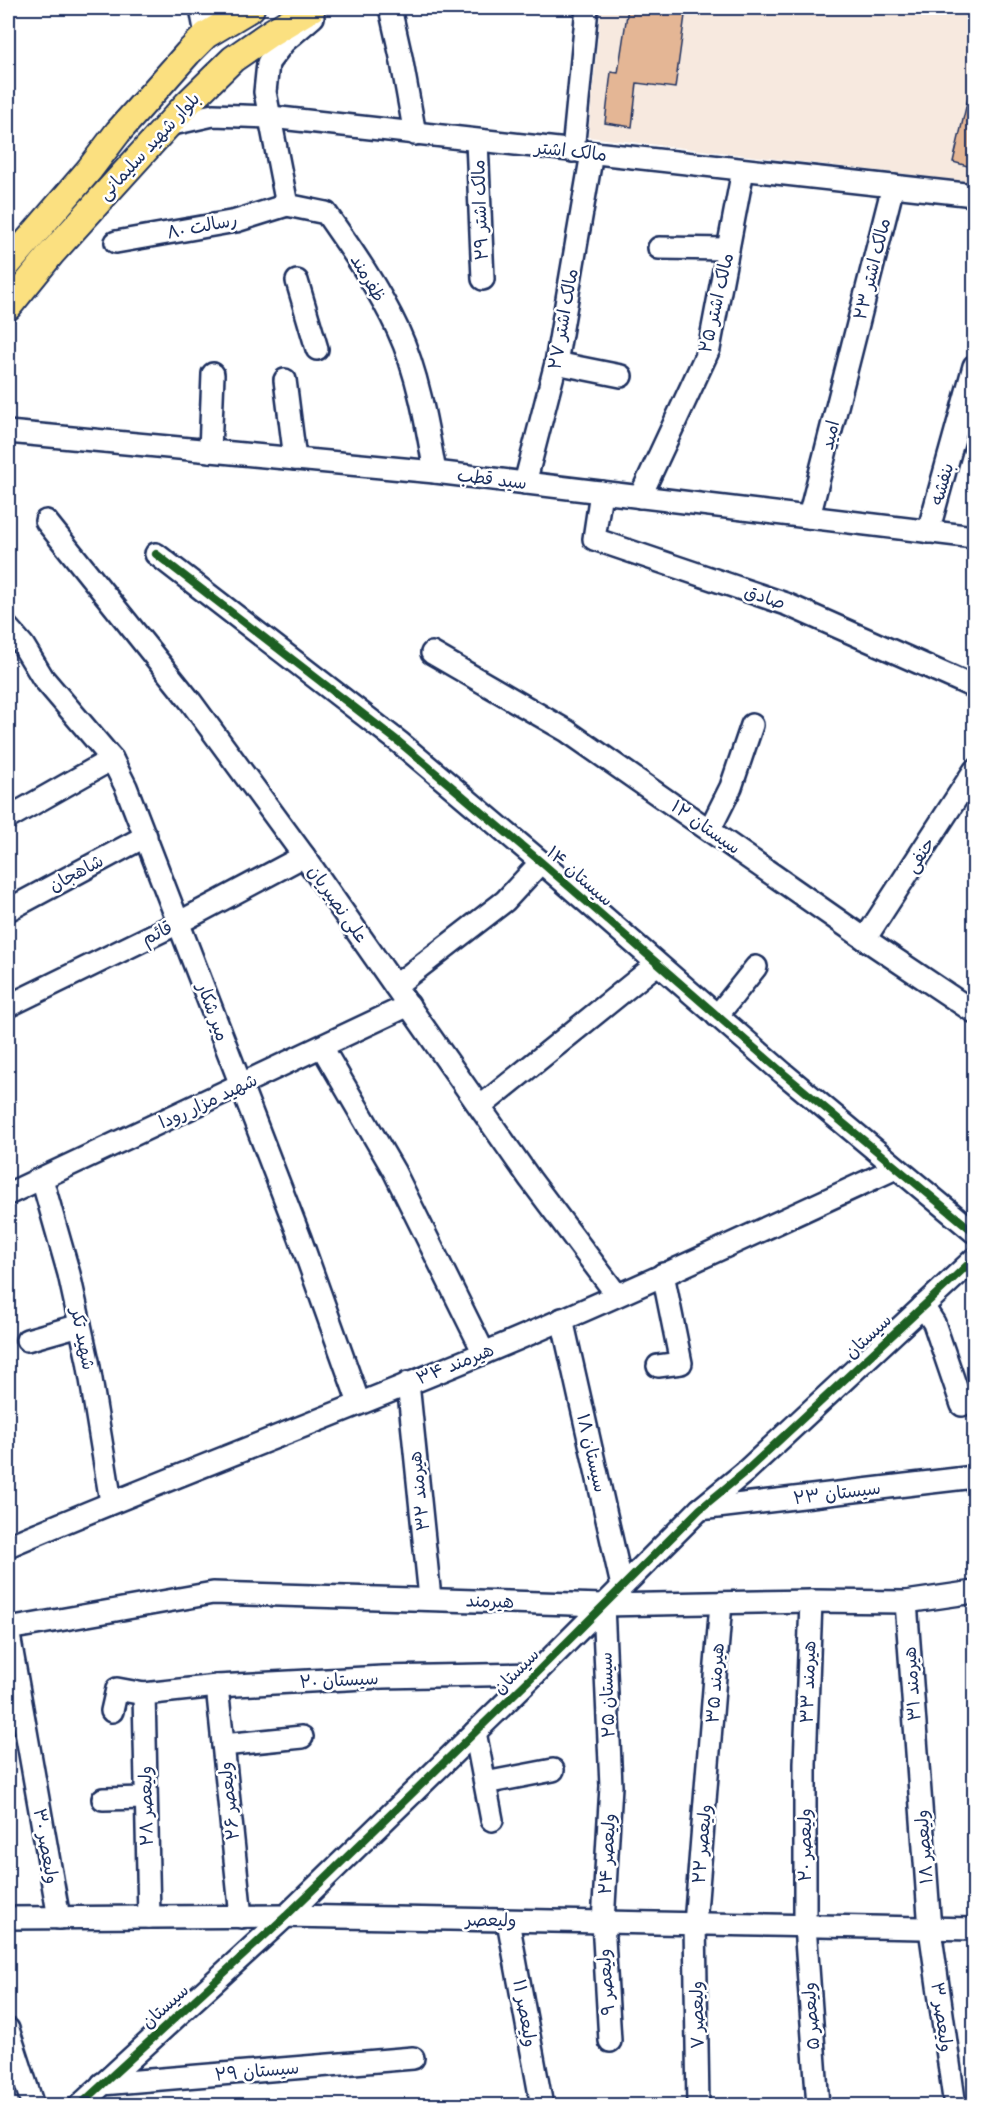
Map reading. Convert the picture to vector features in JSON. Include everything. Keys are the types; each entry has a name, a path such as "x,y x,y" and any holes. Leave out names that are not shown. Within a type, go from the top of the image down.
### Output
{"main road":[{"name":"بلوار شهید سلیمانی","path":"8,264 155,89 206,35 251,8"},
{"name":"بلوار شهید سلیمانی","path":"8,307 51,254 168,125 233,59 312,8"}],"street":[{"path":"201,8 206,35"},
{"path":"287,206 265,92 268,63 284,42 323,8"},
{"path":"390,8 415,134"},
{"name":"مالک اشتر ۲۷","path":"525,483 556,363 583,152 587,8"},
{"name":"مالک اشتر","path":"168,125 213,115 271,117 975,195"},
{"name":"مالک اشتر ۲۹","path":"477,141 483,279"},
{"name":"مالک اشتر ۲۵","path":"640,497 709,349 743,170"},
{"name":"مالک اشتر ۲۳","path":"851,352 893,186"},
{"name":"رسالت ۸۰","path":"116,242 236,221 287,206"},
{"name":"ظفرمند","path":"287,206 326,213 355,254 399,331 422,399 435,472"},
{"path":"659,248 728,249"},
{"path":"297,281 317,349"},
{"name":"امید","path":"809,518 851,352"},
{"path":"556,363 621,376"},
{"name":"بنفشه","path":"928,532 974,366"},
{"path":"210,451 213,374"},
{"path":"285,380 295,459"},
{"name":"سید قطب","path":"8,432 435,472 975,537"},
{"name":"صادق","path":"601,492 594,539 786,604 975,687"},
{"name":"علی نصیریان","path":"46,521 191,702 304,856 530,1179 617,1295"},
{"name":"سیستان ۱۴","path":"156,554 399,742 717,1016 975,1232"},
{"name":"میر شکار","path":"8,628 23,645 44,678 112,759 126,787 300,1238 359,1403"},
{"name":"سیستان ۱۲","path":"432,653 567,731 865,939 975,1012"},
{"path":"710,829 731,787 752,725"},
{"path":"8,818 112,759"},
{"name":"حنفی","path":"865,939 975,771"},
{"name":"شاهجان","path":"8,910 146,836"},
{"name":"قائم","path":"8,1006 180,922 304,856"},
{"path":"395,986 505,901 541,862"},
{"path":"480,1107 657,964"},
{"path":"717,1016 756,967"},
{"name":"شهید مزار رودا","path":"8,1194 409,1005"},
{"path":"322,1047 394,1171 484,1353"},
{"name":"هیرمند ۳۴","path":"8,1546 111,1502 484,1353 896,1168"},
{"name":"شهید تکر","path":"42,1179 69,1274 80,1325 111,1502"},
{"name":"سیستان","path":"79,2106 286,1916 535,1674 700,1509 745,1472 975,1259"},
{"path":"658,1366 681,1363 663,1274"},
{"path":"924,1306 934,1323 962,1405"},
{"name":"سیستان ۱۸","path":"562,1319 622,1587"},
{"path":"27,1340 80,1325"},
{"name":"هیرمند ۳۲","path":"408,1383 430,1598"},
{"name":"سیستان ۲۳","path":"700,1509 975,1477"},
{"name":"هیرمند","path":"8,1629 213,1593 603,1605 812,1601 906,1602 975,1592"},
{"name":"هیرمند ۳۳","path":"805,1764 812,1601"},
{"name":"هیرمند ۳۱","path":"906,1602 918,1766"},
{"name":"هیرمند ۳۵","path":"709,1764 721,1603"},
{"name":"سیستان ۲۵","path":"603,1605 611,1786"},
{"name":"ولیعصر ۳۰","path":"8,1629 59,1918"},
{"name":"سیستان ۲۰","path":"112,1711 117,1689 144,1694 217,1686 383,1677 535,1674"},
{"name":"ولیعصر ۲۶","path":"217,1686 241,1917"},
{"name":"ولیعصر ۲۸","path":"144,1694 149,1917"},
{"path":"475,1732 492,1820"},
{"path":"223,1745 302,1737"},
{"name":"ولیعصر ۲۲","path":"695,1924 709,1764"},
{"name":"ولیعصر ۲۰","path":"805,1764 805,1926"},
{"name":"ولیعصر ۱۸","path":"918,1766 930,1929"},
{"path":"484,1783 553,1770"},
{"name":"ولیعصر ۲۴","path":"603,1922 611,1786"},
{"path":"103,1798 146,1797"},
{"name":"ولیعصر","path":"8,1918 286,1916 975,1929"},
{"name":"ولیعصر ۱۱","path":"508,1921 542,2106"},
{"name":"ولیعصر ۹","path":"603,1922 610,2041"},
{"name":"ولیعصر ۷","path":"695,1924 698,2106"},
{"name":"ولیعصر ۵","path":"805,1926 818,2106"},
{"name":"ولیعصر ۳","path":"930,1929 955,2106"},
{"path":"8,2029 12,2058 33,2106"},
{"name":"سیستان ۲۹","path":"102,2084 412,2058"}],"shaded area":[{"path":"601,8 974,8 974,182 588,137"}],"building":[{"path":"628,8 686,8 675,88 637,83 632,127 605,123 611,72 618,73"},
{"path":"969,94 975,95 975,168 953,162"}],"cycle path":[{"path":"156,554 399,742 541,862 783,1073 974,1232"},
{"path":"79,2106 286,1916 535,1674 700,1509 745,1472 974,1259"}]}
